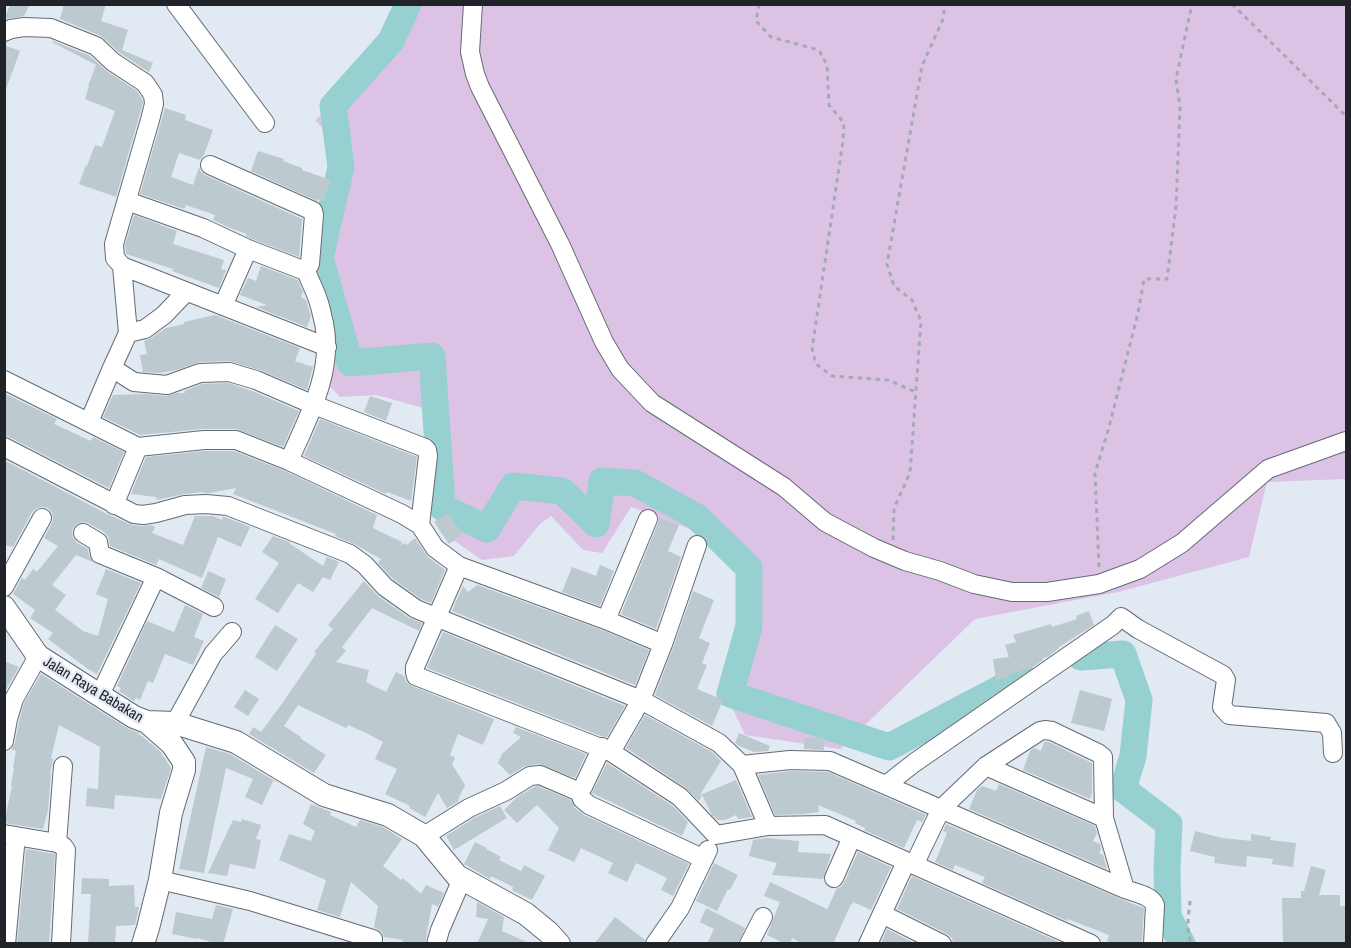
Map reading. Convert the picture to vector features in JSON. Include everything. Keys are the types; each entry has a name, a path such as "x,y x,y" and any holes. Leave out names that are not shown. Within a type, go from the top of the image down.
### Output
{"street":[{"path":"176,4 265,123"},
{"path":"473,4 470,52 480,87 560,244 604,342 620,369 652,403 784,487 825,522 874,548 974,584 1012,592 1047,592 1099,584 1140,569 1182,543 1268,469 1347,441"},
{"path":"4,32 24,27 51,28 96,46 113,62 145,83 153,95 154,104 114,244 115,258 122,266 327,347"},
{"path":"210,165 313,211 310,264 306,270"},
{"path":"127,201 203,228 248,249 306,270"},
{"path":"224,306 248,249"},
{"path":"88,422 128,333 122,266"},
{"path":"289,461 314,405 323,378 327,347 318,299 306,270"},
{"path":"128,333 145,329 164,315 186,292"},
{"path":"112,368 134,382 167,385 200,373 229,372 256,380 425,448 428,456 420,525"},
{"path":"4,380 138,447 204,440 236,440 289,461 402,514 420,525 435,548 459,566 606,620 663,644"},
{"path":"4,447 134,514 156,513 185,505 228,506 350,554 365,565 385,587 416,609 641,700 719,743 742,765 768,826"},
{"path":"114,505 138,447"},
{"path":"4,587 42,518"},
{"path":"606,620 648,519"},
{"path":"83,533 98,542 100,554 156,577 214,607"},
{"path":"424,836 469,808 506,791 530,776 540,775 575,790 583,787 606,749 641,700 697,545"},
{"path":"459,566 416,667 416,676 606,749 680,797 716,835"},
{"path":"100,695 156,577"},
{"name":"Jalan Raya Babakan","path":"4,607 38,656 134,717 147,722 172,744 184,762 143,944"},
{"path":"900,774 1113,625 1121,617 1223,675 1226,680 1222,707 1229,715 1326,723 1332,733 1333,753"},
{"path":"175,723 213,654 232,632"},
{"path":"4,741 6,718 38,656"},
{"path":"147,722 175,723 236,742 324,795 388,815 424,836 457,876 526,914 559,944"},
{"path":"868,944 882,914 941,809 986,766 1040,731 1052,731 1103,757 1104,818 1125,889"},
{"path":"742,765 790,760 830,761 900,774 941,809 1150,898 1155,905 1153,944"},
{"path":"57,843 63,766"},
{"path":"986,766 1104,818"},
{"path":"579,790 582,799 589,805 704,859"},
{"path":"716,835 768,826 825,825 1074,940 1091,944"},
{"path":"6,944 10,835 57,843 66,850 61,944"},
{"path":"655,944 680,908 716,835"},
{"path":"834,878 852,837"},
{"path":"436,944 462,879"},
{"path":"159,880 250,901 354,938 373,939"},
{"path":"882,914 934,942"},
{"path":"749,944 763,918"}],"path":[{"path":"759,4 756,21 771,37 819,50 827,65 829,105 844,123 812,349 816,364 832,376 888,380 916,392"},
{"path":"892,556 894,508 910,473 921,321 912,300 894,286 886,264 922,66 943,19 945,4"},
{"path":"1099,584 1095,473 1138,313 1144,279 1167,279 1176,206 1180,107 1176,79 1192,4"},
{"path":"1232,4 1347,116"},
{"path":"1190,901 1188,933 1192,944"}],"shaded area":[{"path":"417,5 1346,5 1346,479 1267,482 1249,557 1118,592 975,619 840,749 745,735 723,688 736,641 742,578 693,530 631,507 602,553 583,550 551,516 540,524 514,556 482,560 449,537 433,516 434,411 377,395 340,397 325,381 307,244 329,183 328,134 315,120 374,79"}],"building":[{"path":"11,4 30,4 24,16 7,19 4,17"},
{"path":"64,4 106,4 101,21 128,30 122,50 153,63 149,72 120,53 101,36 60,19"},
{"path":"53,41 90,56 107,71 137,91 142,99 143,103 116,197 79,184 95,145 102,147 115,111 85,99 96,65"},
{"path":"4,45 20,51 6,89 4,89"},
{"path":"165,108 186,115 185,120 213,130 200,160 179,153 171,177 193,185 199,167 205,175 302,219 299,257 252,239 246,236 247,234 213,220 215,215 186,205 184,209 140,194"},
{"path":"258,151 284,159 283,161 302,168 302,170 331,180 324,201 318,199 317,201 251,171"},
{"path":"134,215 177,231 173,244 224,260 221,269 226,270 219,288 172,271 173,269 126,254 125,245"},
{"path":"261,266 298,280 303,292 301,297 306,300 311,316 307,327 256,307 267,305 240,295 248,278 256,281"},
{"path":"215,315 300,348 295,361 313,367 307,390 260,370 229,361 199,362 177,370 159,373 143,372 140,355 147,354 144,341 166,328"},
{"path":"228,383 299,411 283,447 236,429 203,429 140,435 103,417 113,395 166,396 185,393 184,391 202,384"},
{"path":"4,393 57,419 54,424 91,441 93,437 124,452 109,488 4,436"},
{"path":"370,396 392,403 386,421 364,412"},
{"path":"320,419 417,457 411,501 387,492 386,494 304,456"},
{"path":"205,451 234,451 285,471 377,515 373,528 402,542 401,545 404,543 407,545 415,538 428,557 445,570 431,603 421,599 393,579 378,563 381,559 335,536 336,534 233,494 236,488 209,493 184,494 157,500 156,497 131,494 146,457"},
{"path":"4,460 109,515 132,525 151,525 155,527 152,533 183,545 195,516 213,516 222,520 225,517 250,527 241,547 218,537 202,578 159,559 156,565 110,546 108,536 104,532 88,523 77,524 73,528 73,538 88,549 93,562 76,555 52,585 66,595 55,610 83,631 98,636 108,599 96,594 106,569 141,583 97,674 48,639 53,633 30,618 35,610 13,594 22,578 25,580 33,569 37,572 58,546 44,538 53,517 48,508 42,507 32,512 13,547 4,545"},
{"path":"448,513 463,534 449,544 434,522"},
{"path":"659,517 679,525 668,551 681,557 656,629 621,614"},
{"path":"273,536 290,542 323,566 327,557 339,562 330,580 323,577 313,592 298,583 278,613 255,599 279,563 262,552"},
{"path":"600,565 614,571 600,606 562,592 572,567 596,576"},
{"path":"208,571 226,579 219,597 201,588"},
{"path":"364,581 378,596 409,618 422,623 419,631 372,608 342,647 346,651 336,662 369,670 366,682 386,692 396,672 404,676 407,683 412,686 494,719 483,745 458,734 450,755 455,758 452,764 465,785 459,801 447,808 438,793 425,817 409,808 410,806 385,794 397,769 375,759 383,742 366,733 348,725 346,728 298,705 284,726 326,755 314,773 249,734 253,727 261,732 316,654 314,652 333,629 328,625"},
{"path":"477,585 602,630 649,650 635,685 452,611 463,586 468,592"},
{"path":"693,591 714,600 699,638 710,643 702,663 707,665 697,689 723,700 712,726 655,695"},
{"path":"185,605 203,614 194,637 204,641 193,665 165,654 153,683 148,681 140,700 136,698 134,701 119,691 121,688 117,686 147,621 174,632"},
{"path":"1089,611 1094,625 1033,667 1008,675 1009,678 996,680 993,659 1009,657 1005,645 1016,642 1013,635 1051,624 1052,627 1077,619 1076,616"},
{"path":"275,625 298,639 277,671 255,657"},
{"path":"443,632 625,706 607,737 601,736 427,668"},
{"path":"4,661 19,667 4,693"},
{"path":"41,674 127,728 139,733 162,753 171,768 161,799 115,795 114,809 86,806 87,788 98,789 100,747 59,725 51,758 53,759 48,810 43,829 4,823 12,786 16,751 11,749 15,743 24,703"},
{"path":"245,690 259,699 248,716 234,707"},
{"path":"1080,690 1112,699 1104,731 1071,723"},
{"path":"645,715 712,752 721,761 700,795 736,780 752,817 738,819 736,815 725,820 718,820 712,815 702,795 699,801 686,788 626,748"},
{"path":"516,727 586,754 575,778 539,764 525,766 510,775 498,763 502,754 521,737 513,733"},
{"path":"739,733 770,746 768,751 754,752 739,746 735,743"},
{"path":"823,737 824,750 804,749 804,738"},
{"path":"1044,742 1049,742 1092,763 1090,799 1023,770 1030,751 1034,748 1041,751"},
{"path":"206,747 230,754 278,783 273,781 262,805 245,797 253,779 226,768 204,873 179,869"},
{"path":"607,763 673,806 688,822 682,836 592,793"},
{"path":"790,771 828,772 926,815 922,822 917,820 904,848 864,830 865,828 855,823 856,821 818,805 819,812 775,815 758,775"},
{"path":"999,784 1095,826 1097,833 1093,841 1100,844 1099,853 1103,855 1107,869 969,809 977,790 982,786 996,791"},
{"path":"538,786 571,800 575,808 584,815 689,864 673,896 661,890 667,878 636,863 627,882 608,873 613,863 581,848 574,862 548,850 559,828 537,805 517,823 504,810 517,797"},
{"path":"311,804 331,812 330,815 356,827 360,820 383,827 402,839 383,866 401,880 403,878 421,894 426,885 444,893 438,907 432,904 425,944 402,944 403,940 384,937 381,931 374,927 378,906 351,882 340,917 317,910 326,880 279,860 289,834 311,841 315,831 303,824"},
{"path":"500,806 507,818 454,850 446,836 474,818"},
{"path":"242,819 261,825 256,839 261,840 255,869 230,864 227,876 208,873 233,820 241,822"},
{"path":"946,824 1144,908 1140,944 1114,944 1107,941 1109,935 1068,919 1067,921 982,883 985,877 955,865 953,870 935,862 947,833 943,831"},
{"path":"1195,831 1222,838 1251,841 1251,834 1271,837 1270,840 1296,843 1293,867 1272,864 1273,859 1247,856 1246,867 1214,863 1215,857 1190,851"},
{"path":"767,838 799,841 798,852 831,854 823,879 772,875 777,863 749,856 753,840"},
{"path":"475,842 501,857 499,860 521,871 524,865 545,876 532,900 512,890 513,887 491,876 490,879 464,864"},
{"path":"26,849 55,854 49,944 17,944"},
{"path":"858,852 891,867 871,910 853,902 833,944 803,944 792,938 790,944 785,944 767,935 780,902 764,896 770,882 827,909 826,912 837,888 844,883"},
{"path":"714,863 738,875 717,911 696,901"},
{"path":"1311,866 1326,870 1319,895 1340,895 1340,906 1347,906 1347,944 1283,942 1282,898 1301,898 1301,891 1304,891"},
{"path":"912,876 1059,942 1058,944 953,944 952,938 947,934 897,909"},
{"path":"82,878 109,879 109,886 134,885 135,907 139,907 135,925 116,926 115,944 88,943 91,894 81,894"},
{"path":"477,902 504,917 502,931 531,944 477,944 488,919 476,917"},
{"path":"216,905 233,909 223,944 172,934 176,912 212,919"},
{"path":"706,908 745,928 738,944 707,944 714,929 700,922"},
{"path":"615,917 645,940 644,944 594,944"},
{"path":"887,929 916,944 881,944"}],"waterway":[{"path":"408,4 391,41 333,106 341,167 320,258 350,363 432,356 442,507 487,529 513,486 562,491 596,524 602,481 635,483 697,517 749,568 749,626 730,694 889,747 1022,677"},
{"path":"1081,657 1123,654 1139,700 1133,756 1123,789 1169,824 1168,916 1182,944"}]}
